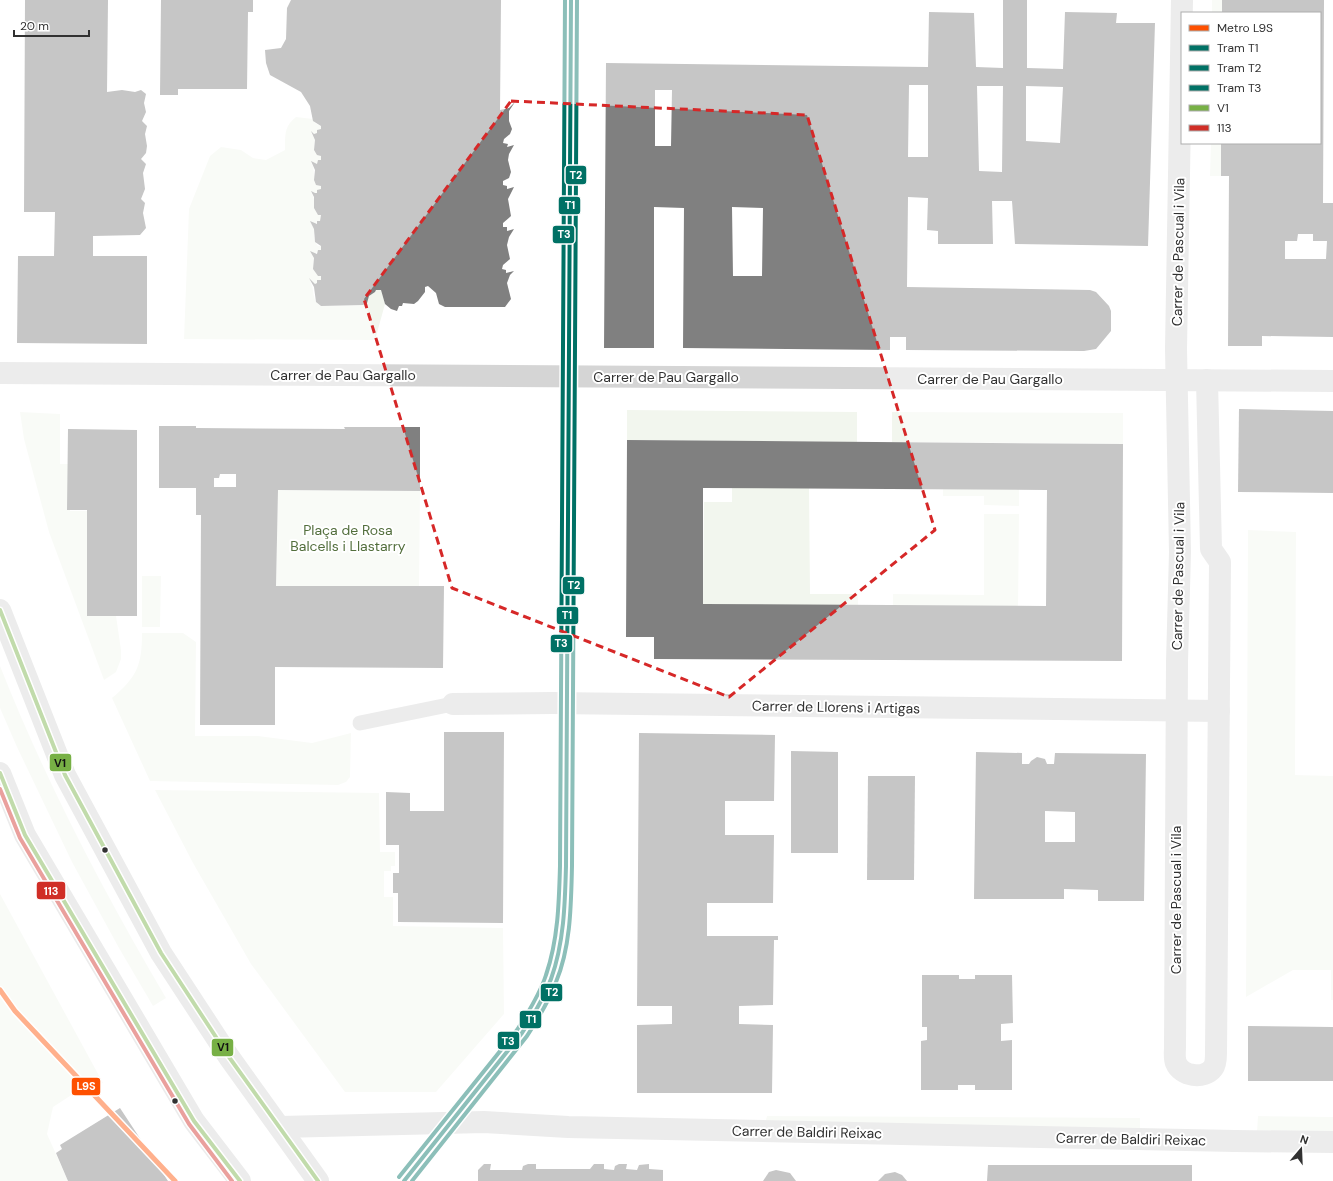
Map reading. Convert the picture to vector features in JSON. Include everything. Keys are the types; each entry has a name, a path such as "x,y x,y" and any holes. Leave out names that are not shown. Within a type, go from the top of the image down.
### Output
{"street":[{"name":"Carrer de Pascual i Vila","path":"1182,0 1182,12"},
{"name":"Carrer de Pascual i Vila","path":"1181,76 1177,380 1180,552 1176,711 1175,1061 1180,1070 1189,1075 1203,1074 1212,1070 1215,1064 1220,562 1211,549 1208,380"},
{"name":"Carrer de Pau Gargallo","path":"0,373 1333,381"},
{"path":"1180,552 1211,549"},
{"path":"0,610 65,775 161,953 229,1057 281,1127 318,1181"},
{"name":"Carrer de Llorens i Artigas","path":"453,704 552,703 1219,711"},
{"path":"0,773 25,835 194,1121 240,1181"},
{"name":"Carrer de Baldiri Reixac","path":"281,1127 484,1122 568,1127 1333,1142"}],"lane":[{"path":"360,724 453,704"}],"highlighted area":[{"path":"511,101 807,115 935,530 729,697 452,588 364,299"}],"green space":[{"path":"1212,0 1222,0 1222,12 1212,12"},
{"path":"296,117 313,119 315,123 321,126 321,129 317,130 317,133 314,134 311,132 315,140 314,150 321,156 321,160 318,161 317,164 311,162 316,185 321,186 321,189 317,193 311,192 314,198 316,212 318,215 321,215 320,221 317,221 314,237 318,246 321,246 321,250 314,254 313,269 318,276 321,276 321,280 318,280 315,284 310,281 314,298 321,306 363,305 366,303 369,296 376,290 381,290 385,304 375,340 184,339 189,209 210,156 221,147 241,150 253,158 266,160 285,150 285,136 287,128"},
{"path":"1211,144 1221,144 1221,176 1210,176"},
{"path":"627,410 857,412 857,442 627,440"},
{"path":"20,412 60,414 60,464 70,464 70,511 94,511 114,602 121,650 121,659 116,672 104,680 49,532 24,439"},
{"path":"892,412 1123,413 1123,444 892,442"},
{"path":"732,486 809,487 810,594 858,594 858,609 703,610 704,502 732,502"},
{"path":"943,488 1019,489 1019,506 984,505 984,496 943,496"},
{"name":"Plaça de Rosa Balcells i Llastarry","path":"278,490 420,491 419,586 276,586"},
{"path":"984,514 1019,514 1018,611 893,610 893,594 984,595"},
{"path":"1248,530 1296,532 1295,775 1333,776 1333,1000 1331,1000 1331,970 1293,970 1246,997"},
{"path":"142,576 161,576 160,627 142,627"},
{"path":"142,633 183,633 196,642 195,736 258,736 312,743 351,733 350,777 346,782 338,785 150,781 112,698 127,683 136,670 141,654"},
{"path":"0,666 36,752 56,794 98,877 166,998 153,1006 72,862 17,747 0,708"},
{"path":"155,790 379,793 380,852 395,852 395,866 391,866 391,871 384,871 384,897 393,897 393,926 503,928 504,1014 436,1092 345,1092 251,964 193,863"},
{"path":"0,894 103,1083 76,1092 53,1107 47,1134 68,1181 0,1181"},
{"path":"767,1116 1140,1118 1140,1131 763,1132"},
{"path":"1258,1116 1333,1117 1333,1134 1257,1132"}],"building":[{"path":"25,0 108,0 107,92 122,90 135,92 141,90 146,94 144,103 146,112 142,121 147,126 145,134 147,146 146,153 141,159 146,164 143,173 145,189 141,199 145,203 143,213 146,228 140,235 93,236 93,256 147,256 147,344 17,343 18,256 54,256 55,212 24,212"},
{"path":"161,0 253,0 253,12 248,12 247,89 178,89 178,95 160,95"},
{"path":"291,0 501,0 500,110 509,108 515,102 509,111 509,121 512,129 510,134 504,139 503,143 508,144 507,147 514,145 509,154 508,160 511,172 509,178 503,181 503,185 507,186 507,189 514,187 508,199 511,216 503,223 503,227 507,227 507,231 514,229 509,237 507,245 510,259 503,265 502,269 506,270 506,273 514,271 510,275 507,283 511,299 505,307 445,307 439,304 436,293 428,286 425,287 425,292 418,301 414,304 403,303 402,306 399,306 397,311 391,309 385,304 381,290 376,290 369,296 367,303 363,305 321,306 316,302 314,287 309,278 315,284 317,283 317,280 321,280 321,276 318,276 313,269 314,258 310,251 317,254 318,250 321,250 321,246 315,242 314,229 310,221 317,224 317,221 320,221 321,215 318,215 314,208 314,197 311,191 317,193 317,190 321,189 321,186 316,185 314,180 315,170 311,161 317,164 318,160 321,160 321,156 317,155 314,150 315,140 311,131 314,134 317,133 317,130 321,129 321,126 313,121 310,106 301,92 270,75 266,63 265,50 281,48 286,39 287,8"},
{"path":"1003,0 1027,0 1027,68 1063,69 1065,12 1117,13 1116,23 1155,23 1148,246 1015,244 1012,201 992,201 993,244 938,244 938,231 927,230 928,198 908,197 907,287 1090,290 1096,292 1109,306 1111,311 1111,331 1096,349 1084,351 906,350 906,337 890,337 890,350 683,348 684,208 654,207 654,348 604,348 606,63 928,67 929,12 974,13 976,67 1003,68","holes":["909,85 928,85 928,157 908,157","977,86 1003,86 1002,172 979,171","1026,86 1063,87 1060,143 1026,141","655,90 672,90 671,146 655,146","732,207 763,208 762,276 733,276"]},
{"path":"1222,0 1324,0 1323,203 1333,203 1333,337 1262,336 1262,346 1228,346 1229,176 1221,176 1221,144 1321,144 1321,12 1222,12","holes":["1298,234 1313,234 1313,241 1327,241 1326,259 1285,259 1285,241 1297,241"]},
{"path":"1239,409 1333,411 1333,493 1238,492"},
{"path":"159,426 196,426 196,428 345,429 344,427 420,427 420,491 278,490 276,586 444,586 443,668 275,667 275,725 200,725 201,515 196,515 196,488 159,488","holes":["220,474 236,474 236,487 214,487 214,478 219,478"]},
{"path":"68,429 137,430 137,616 87,616 87,510 67,510"},
{"path":"627,440 1123,444 1122,661 654,659 654,637 626,637","holes":["703,488 1047,490 1046,606 703,604"]},
{"path":"444,732 504,732 503,923 398,922 398,893 393,893 393,873 399,873 399,845 386,845 386,792 410,793 410,811 444,811"},
{"path":"639,733 775,735 774,801 725,801 725,835 774,835 773,903 707,903 707,936 778,936 778,940 774,940 773,1005 739,1006 739,1024 773,1025 772,1093 637,1093 637,1025 672,1024 672,1006 637,1006"},
{"path":"791,751 838,752 838,853 791,853"},
{"path":"976,752 1022,753 1022,764 1029,764 1037,757 1045,759 1047,764 1054,764 1055,753 1146,754 1144,901 1098,901 1098,890 1064,889 1064,899 974,899","holes":["1045,811 1075,812 1075,842 1045,842"]},
{"path":"868,776 915,776 914,880 867,880"},
{"path":"922,975 959,975 959,979 975,979 975,975 1012,975 1013,1023 1001,1024 1001,1041 1012,1040 1012,1090 975,1090 975,1085 958,1085 958,1090 921,1090 921,1041 927,1040 927,1027 922,1027"},
{"path":"1248,1026 1333,1027 1333,1081 1248,1081"},
{"path":"120,1108 168,1181 68,1181 56,1153 62,1149 60,1145"},
{"path":"484,1164 491,1164 490,1170 522,1170 523,1166 528,1164 536,1164 536,1169 590,1169 594,1164 604,1164 604,1169 614,1170 615,1166 619,1164 627,1164 626,1169 637,1170 639,1165 649,1164 649,1169 663,1170 663,1181 478,1181 478,1170"},
{"path":"988,1165 1192,1165 1192,1181 987,1181"},
{"path":"776,1170 790,1173 796,1181 763,1181 769,1172"},
{"path":"895,1172 902,1175 907,1181 878,1181 885,1174"}],"metro line":[{"name":"L9S","path":"0,990 15,1011 175,1181"}],"tram line":[{"name":"T3","path":"399,1177 517,1030 533,1003 543,982 550,962 555,935 560,866 565,0"},
{"name":"T1","path":"404,1181 522,1033 538,1007 548,986 559,952 564,909 566,866 571,0"},
{"name":"T2","path":"412,1181 527,1036 543,1010 553,989 565,954 569,925 572,866 577,0"}],"transit line":[{"name":"V1","path":"0,610 65,775 161,953 229,1057 318,1181"},
{"name":"V1","path":"0,773 25,835 194,1121 240,1181"},
{"name":"113","path":"0,789 20,838 189,1124 232,1181"}]}
